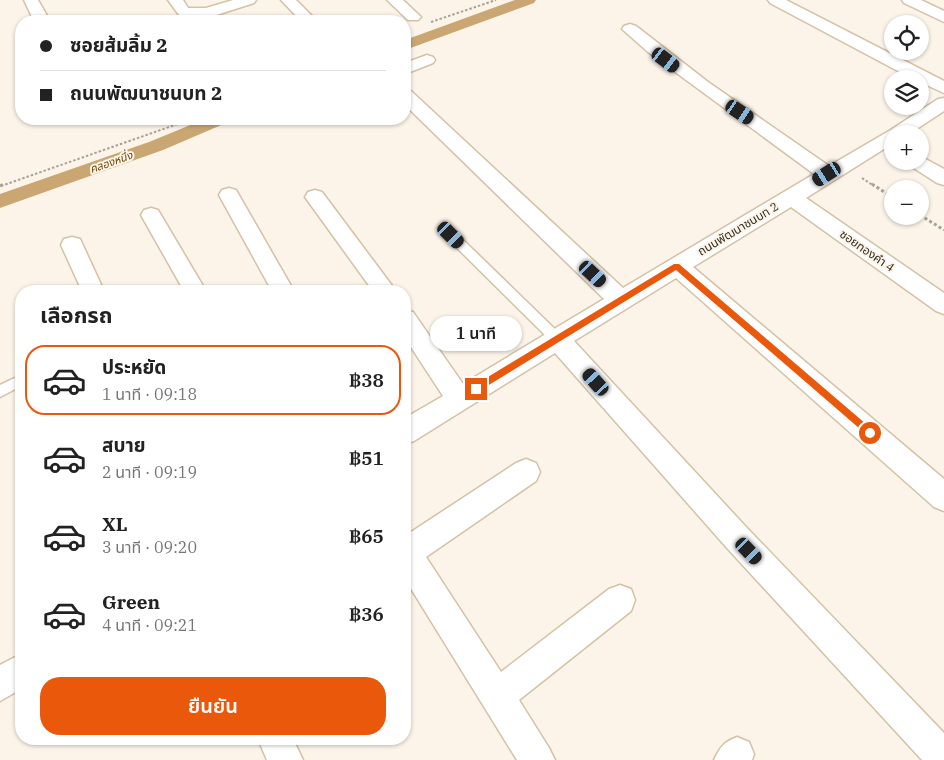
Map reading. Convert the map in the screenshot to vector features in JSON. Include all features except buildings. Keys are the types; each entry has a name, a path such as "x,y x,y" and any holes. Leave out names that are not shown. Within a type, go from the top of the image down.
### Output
{"street":[{"path":"31,0 39,15"},
{"path":"175,0 184,12 197,13 207,13 249,0"},
{"path":"288,0 303,15"},
{"path":"394,0 413,16"},
{"path":"775,0 944,88"},
{"path":"909,0 944,17"},
{"path":"630,28 694,81 771,133 835,170"},
{"path":"411,67 427,60"},
{"path":"411,101 620,300"},
{"name":"ถนนพัฒนาชนบท 2","path":"912,125 944,103"},
{"name":"ถนนพัฒนาชนบท 2","path":"411,428 835,170 884,143"},
{"path":"929,169 944,178"},
{"path":"229,195 280,285"},
{"path":"315,197 381,285"},
{"name":"ซอยทองคำ 4","path":"791,197 944,305"},
{"path":"152,215 192,285"},
{"path":"72,245 90,285"},
{"path":"676,266 944,497"},
{"path":"411,328 459,399"},
{"path":"558,340 737,538 944,758"},
{"path":"411,549 526,472"},
{"path":"411,560 537,760"},
{"path":"496,696 620,600"},
{"path":"0,684 15,674"},
{"path":"278,745 285,760"}],"lane":[{"path":"451,235 558,340"},
{"path":"0,391 15,383"}],"path":[{"path":"431,22 496,0"},
{"path":"0,186 175,125"},
{"path":"835,170 884,193"},
{"path":"929,221 944,230"}],"waterway":[{"name":"คลองหนึ่ง","path":"411,43 529,0"},
{"name":"คลองหนึ่ง","path":"0,201 156,146 206,125"}],"route":[{"path":"476,389 676,266 870,433"}]}
